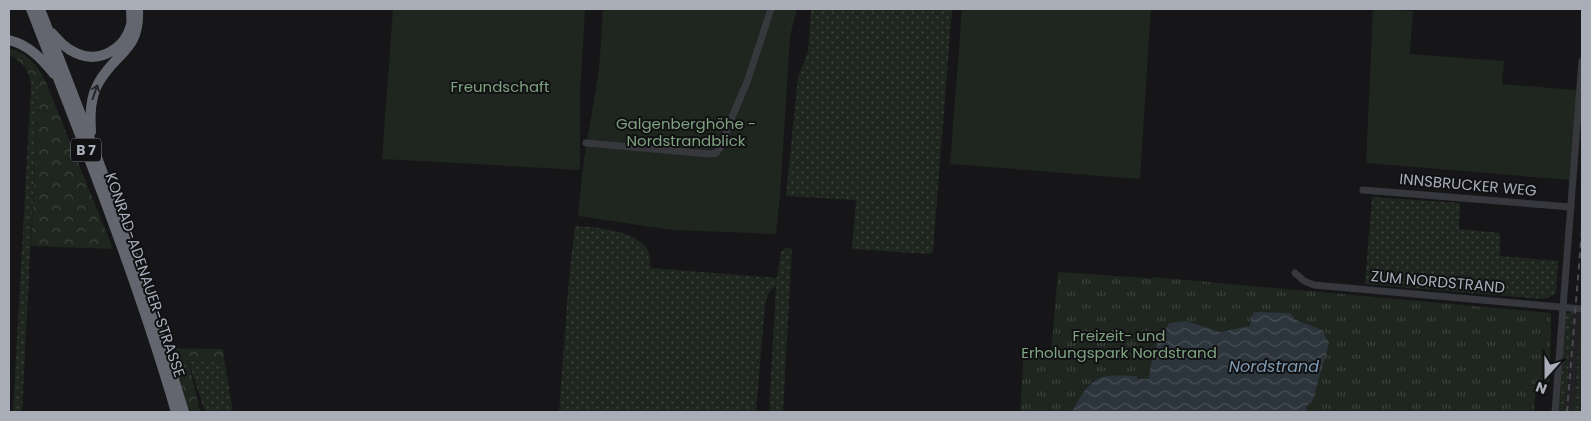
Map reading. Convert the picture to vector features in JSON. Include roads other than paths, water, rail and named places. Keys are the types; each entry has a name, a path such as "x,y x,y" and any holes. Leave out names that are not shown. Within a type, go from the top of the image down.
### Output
{"highway":[{"name":"KONRAD-ADENAUER-STRASSE","path":"31,9 60,81 131,273 176,412"},
{"name":"KONRAD-ADENAUER-STRASSE","path":"40,9 91,140 151,307 184,412"},
{"name":"B 7","path":"47,27 62,44 74,53 92,57 105,55 117,48 126,38 131,23 131,9"},
{"name":"B 7","path":"91,140 91,108 95,90 106,71 132,43 138,29 138,9"},
{"name":"B 7","path":"9,40 23,44 33,51 60,81"}],"street":[{"path":"586,143 716,153 723,144 729,124 747,82 771,9"},
{"path":"1555,412 1582,61"},
{"name":"INNSBRUCKER WEG","path":"1363,190 1571,207"},
{"name":"ZUM NORDSTRAND","path":"1295,273 1304,281 1314,285 1582,309"}],"water":[{"name":"Nordstrand","path":"1254,312 1290,313 1296,320 1322,330 1329,343 1312,403 1306,407 1307,412 1072,412 1087,388 1095,380 1108,376 1137,376 1137,379 1149,379 1155,350 1169,323 1186,321 1220,332 1250,326"}],"railway":[{"path":"1567,412 1582,229"}],"park label":[{"name":"Freundschaft","path":"500,87"},
{"name":"Galgenberghöhe - Nordstrandblick","path":"686,132"},
{"name":"Freizeit- und Erholungspark Nordstrand","path":"1119,344"}]}
